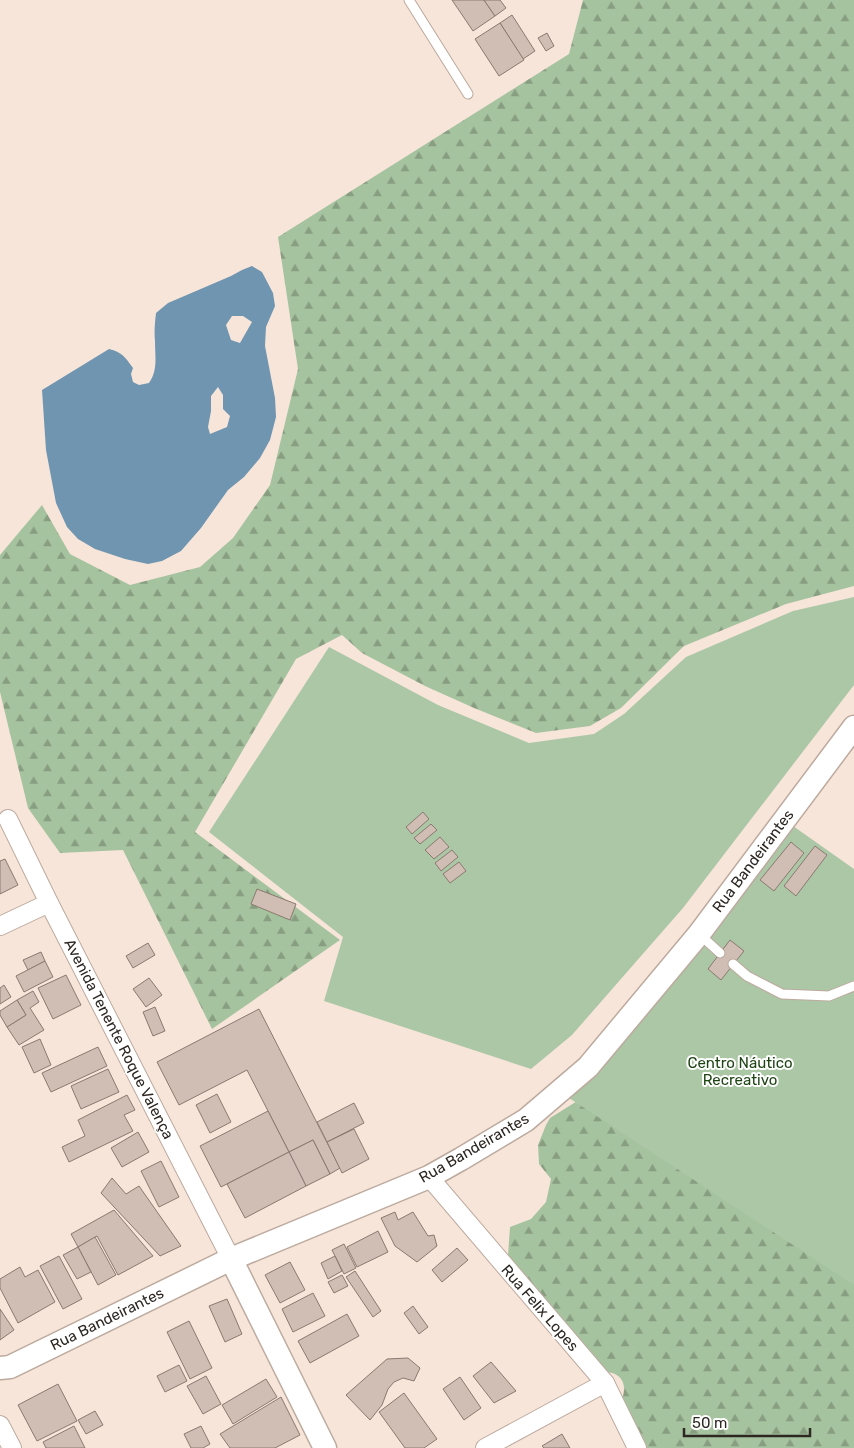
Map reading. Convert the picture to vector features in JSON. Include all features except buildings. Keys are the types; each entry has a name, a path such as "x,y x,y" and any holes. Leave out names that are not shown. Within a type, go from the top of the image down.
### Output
{"street":[{"name":"Rua Bandeirantes","path":"3,1372 231,1259 429,1177 461,1160 526,1120 588,1067 699,934 854,727"},
{"name":"Avenida Tenente Roque Valença","path":"8,819 231,1259"},
{"path":"0,926 49,903"},
{"name":"Rua Felix Lopes","path":"429,1177 605,1383 637,1448"},
{"path":"231,1259 325,1448"},
{"path":"485,1448 605,1383"},
{"path":"0,1425 12,1448"}],"lane":[{"path":"409,0 468,94"},
{"path":"699,934 720,953"},
{"path":"733,964 747,976 782,994 829,996 854,986"}],"green space":[{"path":"583,0 854,0 854,586 786,604 684,646 621,708 590,726 536,733 425,686 362,653 342,635 296,659 195,832 340,940 212,1029 123,850 60,853 28,808 0,692 0,555 42,505 70,554 130,585 200,567 233,538 270,485 298,369 278,237 569,54"},
{"path":"854,597 854,685 683,908 572,1035 531,1069 324,1001 343,937 209,832 329,647 438,705 529,743 594,734 624,714 686,657 793,611"},
{"name":"Centro Náutico Recreativo","path":"793,826 854,869 854,1285 566,1096"},
{"path":"582,1098 854,1272 854,1448 640,1448 621,1402 624,1389 621,1379 615,1374 603,1371 508,1256 510,1227 531,1219 546,1202 551,1179 539,1164 538,1145 546,1125 550,1118"}],"water":[{"path":"252,266 262,272 273,293 275,306 266,327 265,346 275,398 276,417 270,440 260,458 244,477 228,490 201,528 181,551 162,561 148,564 95,549 78,539 67,527 56,503 46,450 42,390 109,349 120,353 133,368 131,374 133,382 139,385 149,383 154,373 155,363 156,313 168,303","holes":["232,316 243,316 252,322 240,343 231,340 226,325","218,387 223,395 223,409 230,416 227,427 210,434 208,427 211,396"]}]}
